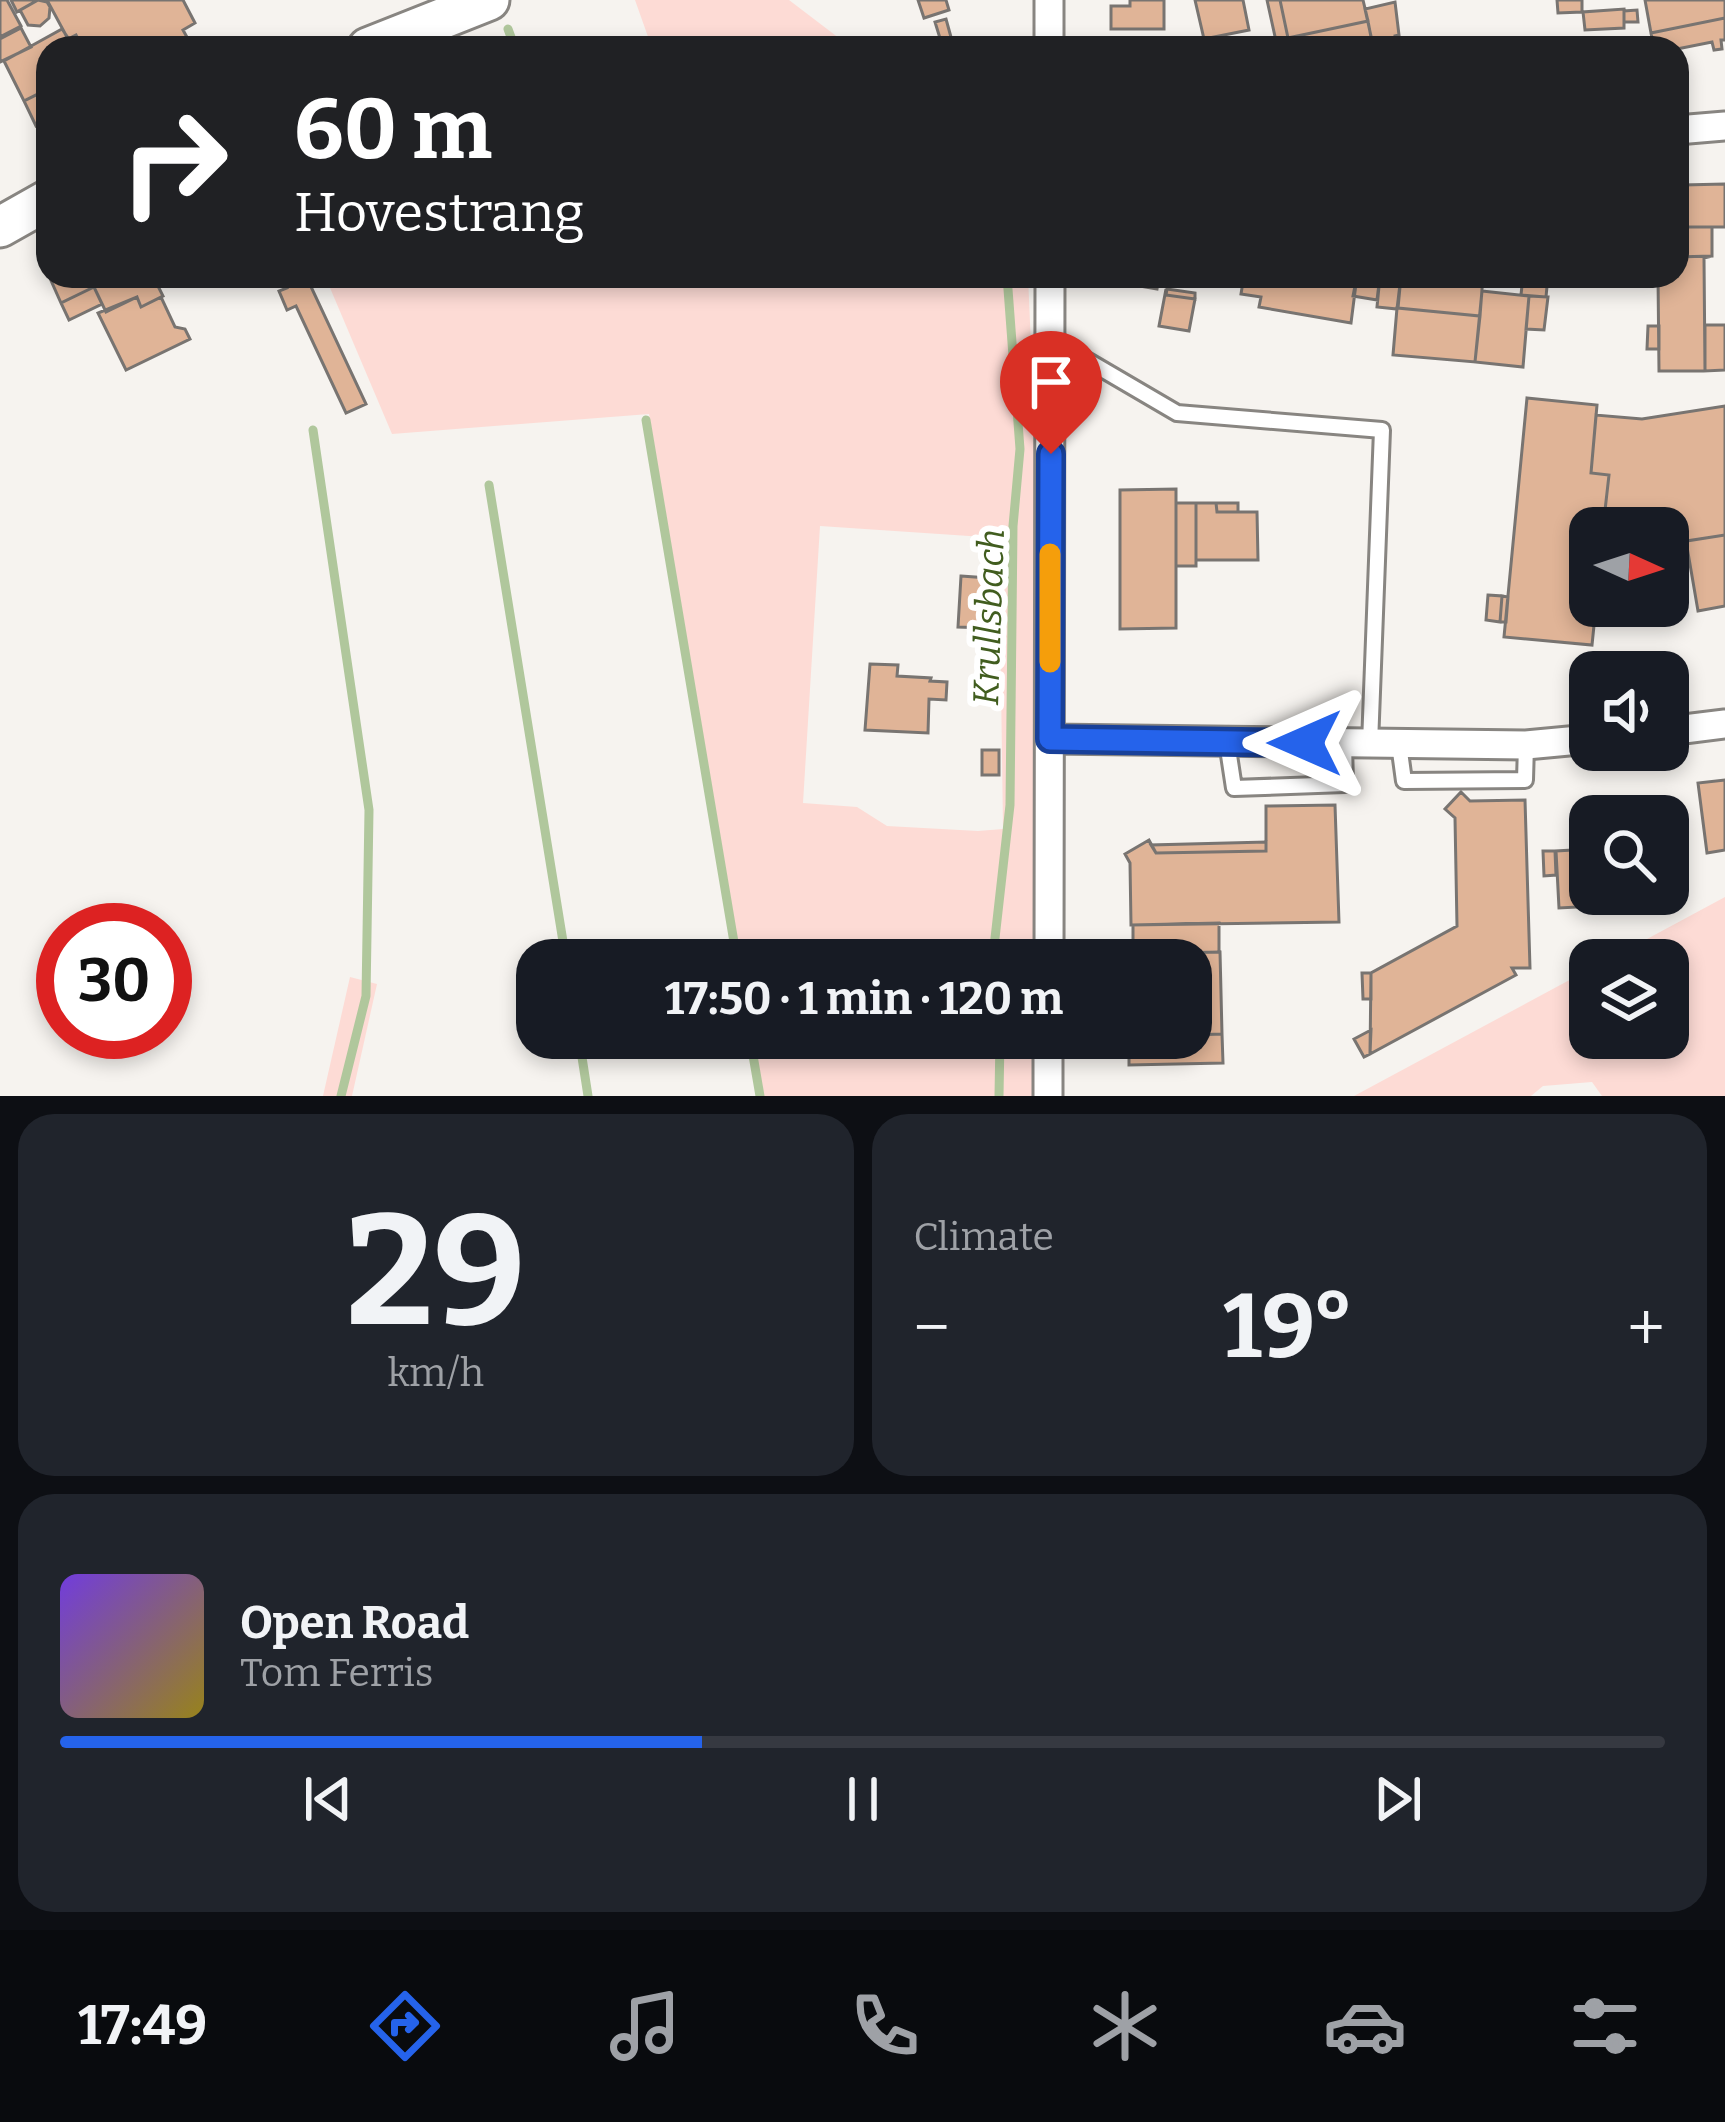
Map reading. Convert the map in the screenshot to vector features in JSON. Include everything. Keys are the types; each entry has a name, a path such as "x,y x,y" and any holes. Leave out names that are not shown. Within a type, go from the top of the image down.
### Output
{"main road":[{"path":"395,36 469,3"},
{"path":"0,227 36,207"}],"street":[{"path":"1049,0 1049,36"},
{"path":"1689,129 1725,126"},
{"path":"1049,939 1050,288"},
{"path":"1689,728 1725,724"},
{"path":"1050,739 1526,745 1569,741"},
{"path":"1048,1059 1048,1096"}],"lane":[{"path":"1051,360 1083,358 1177,413 1382,430 1357,744 1345,784 1234,788 1227,742"}],"shaded area":[{"path":"635,0 789,0 836,36 648,36"},
{"path":"330,288 1028,288 1035,532 1034,939 737,939 649,414 392,434","holes":["820,526 999,538 1003,829 887,826 857,807 803,803"]},
{"path":"1725,897 1725,1096 1602,1096 1592,1082 1543,1086 1531,1096 1354,1096 1569,980 1569,1059 1689,1059 1689,939 1647,939"},
{"path":"350,977 377,984 352,1096 323,1096"},
{"path":"757,1059 1034,1059 1033,1096 763,1096"}],"building":[{"path":"0,0 7,0 21,26 0,37"},
{"path":"11,0 38,0 17,12"},
{"path":"38,0 47,2 49,18 40,26 28,25 20,10"},
{"path":"47,0 183,0 195,23 183,30 186,36 66,36"},
{"path":"918,0 946,0 949,10 924,18"},
{"path":"1130,0 1164,0 1164,29 1111,29 1111,6 1130,6"},
{"path":"1195,0 1243,0 1249,30 1203,36"},
{"path":"1267,0 1280,0 1288,36 1275,36"},
{"path":"1280,0 1363,0 1368,21 1288,36"},
{"path":"1557,0 1582,0 1582,12 1558,13"},
{"path":"1645,0 1725,0 1725,18 1651,33"},
{"path":"1395,2 1399,35 1371,36 1365,9"},
{"path":"1624,9 1624,28 1585,30 1583,12"},
{"path":"1637,10 1638,22 1624,22 1624,11"},
{"path":"1725,18 1722,49 1714,50 1712,42 1689,47 1689,36 1651,33"},
{"path":"946,19 951,36 939,36 935,22"},
{"path":"1368,21 1371,36 1297,36"},
{"path":"21,28 31,47 0,62 0,39"},
{"path":"36,43 36,95 24,101 4,61"},
{"path":"36,95 36,126 24,101"},
{"path":"1725,184 1725,227 1689,227 1689,185"},
{"path":"1689,227 1712,227 1712,256 1689,257"},
{"path":"1712,256 1704,258 1705,371 1659,371 1658,288 1689,288 1689,257"},
{"path":"54,288 92,288 61,303"},
{"path":"94,288 159,288 163,296 141,307 137,297 106,312"},
{"path":"94,288 102,304 69,320 61,303"},
{"path":"312,288 366,404 346,413 296,306 287,310 279,291"},
{"path":"1242,288 1355,288 1351,323 1259,307 1261,297 1241,294"},
{"path":"1355,288 1378,288 1377,300 1353,296"},
{"path":"1379,288 1400,288 1397,309 1377,307"},
{"path":"1400,288 1482,288 1480,316 1398,308"},
{"path":"1522,288 1547,288 1546,297 1521,295"},
{"path":"1166,289 1166,295 1195,299 1189,331 1159,326"},
{"path":"1167,289 1195,293 1195,299 1166,295"},
{"path":"1482,291 1529,296 1523,367 1475,362"},
{"path":"1529,296 1548,297 1544,330 1526,329"},
{"path":"137,297 141,307 161,297 175,327 185,329 190,339 126,370 98,313"},
{"path":"1397,308 1480,316 1475,362 1393,355"},
{"path":"1705,325 1725,325 1725,370 1705,371"},
{"path":"1648,326 1659,326 1659,349 1647,349"},
{"path":"1527,398 1597,405 1591,473 1609,475 1605,507 1569,507 1569,627 1594,627 1592,645 1504,637"},
{"path":"1725,406 1725,535 1689,541 1689,507 1605,507 1609,475 1591,473 1596,415 1642,419"},
{"path":"1176,489 1176,628 1120,629 1120,490"},
{"path":"1176,503 1196,503 1196,566 1176,566"},
{"path":"1196,503 1216,503 1217,512 1257,512 1258,560 1196,560"},
{"path":"1216,503 1238,503 1238,512 1217,512"},
{"path":"1725,535 1725,606 1698,611 1689,541"},
{"path":"961,576 988,578 986,628 958,627"},
{"path":"1488,595 1502,596 1500,622 1486,620"},
{"path":"1502,596 1508,597 1506,622 1500,622"},
{"path":"870,664 898,665 897,676 947,682 946,700 929,699 928,733 865,730"},
{"path":"982,750 999,750 999,775 982,775"},
{"path":"1725,780 1725,850 1707,853 1698,783"},
{"path":"1461,792 1470,801 1525,800 1530,968 1512,968 1516,975 1370,1054 1371,973 1457,926 1455,818 1445,809"},
{"path":"1335,805 1339,922 1131,925 1130,863 1125,854 1149,840 1156,853 1266,851 1266,806"},
{"path":"1266,842 1266,851 1156,853 1151,845"},
{"path":"1569,850 1569,907 1559,908 1556,851"},
{"path":"1543,851 1555,851 1556,875 1544,876"},
{"path":"1219,923 1219,952 1212,952 1212,939 1133,939 1133,925"},
{"path":"1212,952 1220,952 1222,1034 1212,1034"},
{"path":"1362,973 1371,973 1371,999 1363,999"},
{"path":"1371,1030 1370,1054 1364,1057 1354,1039"},
{"path":"1212,1034 1222,1034 1223,1063 1129,1065 1129,1059 1212,1059"}],"waterway":[{"name":"Krullsbach","path":"508,29 511,36"},
{"name":"Krullsbach","path":"995,939 1010,805 1013,526 1020,449 1008,288"},
{"path":"646,420 733,939"},
{"path":"313,430 369,810 366,996 341,1096"},
{"path":"489,485 563,939"},
{"path":"582,1059 588,1096"},
{"path":"754,1059 760,1096"},
{"name":"Krullsbach","path":"999,1096 1000,1059"}],"slow traffic":[{"path":"1050,554 1050,662"}],"route":[{"path":"1051,454 1050,739 1305,743"}]}
